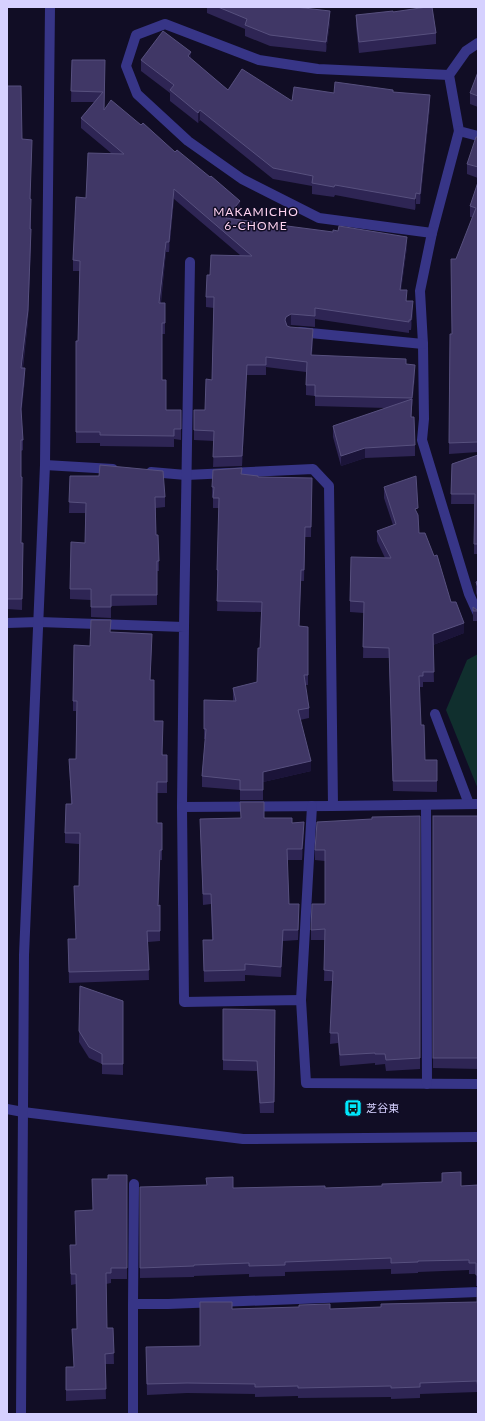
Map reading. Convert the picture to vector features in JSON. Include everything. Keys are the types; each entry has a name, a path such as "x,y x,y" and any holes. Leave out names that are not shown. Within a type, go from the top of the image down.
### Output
{"street":[{"path":"21,1414 24,954 45,465 50,7"},
{"path":"432,233 319,218 242,179 188,141 137,94 126,66 136,35 165,24 259,60 318,69 449,74"},
{"path":"478,43 466,51 449,74 459,131 432,233 420,291 423,344 424,419 422,440 469,594 478,614"},
{"path":"459,131 478,136"},
{"path":"190,262 182,807 184,1002 301,1000"},
{"path":"291,331 423,344"},
{"path":"45,465 124,470"},
{"path":"139,471 186,474 313,469 329,486 333,806"},
{"path":"7,623 38,622 184,627"},
{"path":"182,807 473,804 435,714"},
{"path":"426,805 427,1084"},
{"path":"312,806 301,1000 306,1083 478,1084"},
{"path":"7,1109 243,1139 478,1137"},
{"path":"133,1414 134,1184"},
{"path":"133,1304 168,1304 478,1292"}],"green space":[{"path":"478,654 478,789 446,710 467,660"}],"building":[{"path":"218,7 295,7 330,11 326,42 270,35 245,25 247,19"},
{"path":"432,7 436,33 359,42 356,15"},
{"path":"163,31 191,52 188,56 228,90 242,69 292,101 294,87 334,93 335,82 393,90 393,92 430,95 420,194 416,193 415,199 335,185 334,187 312,183 313,176 273,168 200,110 198,113 170,90 174,85 141,60"},
{"path":"72,60 105,60 104,110 111,100 141,125 143,123 175,152 177,150 210,177 211,176 240,201 226,218 333,232 333,230 338,231 339,226 407,237 400,290 407,290 406,301 413,301 411,320 409,320 409,322 315,308 315,316 291,314 286,317 285,320 287,326 290,327 313,329 311,355 406,359 406,364 415,365 412,398 315,396 315,385 306,385 307,362 266,357 266,365 247,365 242,456 213,457 214,431 194,430 194,410 205,410 206,379 212,380 214,297 206,297 207,275 210,275 211,255 252,256 174,189 169,242 166,242 159,303 165,303 165,323 162,323 162,380 166,380 166,410 181,410 181,429 174,429 174,436 100,435 100,432 76,432 76,341 78,341 80,261 73,260 76,197 86,198 88,153 124,154 81,118 103,92 71,91"},
{"path":"478,72 478,96 470,93"},
{"path":"7,86 21,86 22,139 32,140 28,310 21,368 25,368 21,409 23,440 21,440 21,543 23,543 22,599 7,599"},
{"path":"476,137 478,137 478,167 467,164"},
{"path":"478,182 478,442 449,443 450,334 452,334 451,259 456,259 476,208 470,206"},
{"path":"412,399 411,417 414,417 415,445 365,448 341,456 333,426"},
{"path":"478,455 478,544 474,544 475,494 451,494 452,464"},
{"path":"100,465 163,471 165,497 155,497 156,535 158,535 159,561 157,561 157,595 111,595 111,607 91,607 91,589 70,589 71,542 85,543 86,503 69,502 70,476 99,476"},
{"path":"242,468 241,474 258,477 312,478 311,527 305,527 304,570 301,570 299,626 308,627 308,675 304,675 309,708 298,710 311,761 263,772 263,790 240,790 240,780 202,776 206,729 204,729 204,700 236,701 233,688 257,682 262,602 217,601 219,498 213,498 213,470"},
{"path":"416,476 418,508 415,509 418,515 419,533 425,533 434,556 437,555 451,602 456,602 464,623 433,634 434,672 423,672 423,676 419,676 421,725 424,725 425,760 437,760 437,781 393,781 389,648 363,647 364,602 350,601 351,557 391,558 377,531 396,524 384,487"},
{"path":"473,607 478,610 478,611 473,611"},
{"path":"91,620 111,620 110,632 152,634 150,680 154,680 154,721 163,721 162,755 167,755 167,782 157,782 157,823 162,823 162,850 160,850 158,906 160,905 160,931 147,931 149,970 69,972 68,939 76,939 74,886 79,886 80,833 65,833 66,804 72,804 69,759 76,759 77,701 73,701 74,645 90,646"},
{"path":"240,802 264,802 264,818 292,818 292,823 304,822 302,849 287,849 289,904 299,904 298,930 283,930 281,967 245,964 245,970 204,971 203,940 213,940 211,894 203,894 200,819 241,818"},
{"path":"420,816 420,1058 386,1060 385,1054 375,1053 340,1055 338,1033 330,1033 333,971 324,970 325,929 311,930 312,904 325,904 325,850 315,850 317,822 372,819 372,817"},
{"path":"433,816 478,816 478,1058 433,1058"},
{"path":"80,986 123,1001 123,1064 102,1064 102,1054 89,1047 79,1031"},
{"path":"223,1009 275,1010 274,1102 260,1103 257,1061 223,1060"},
{"path":"461,1172 461,1186 478,1185 478,1275 476,1275 476,1263 469,1263 469,1260 391,1263 391,1258 285,1262 285,1265 249,1266 249,1263 140,1268 140,1187 207,1185 206,1178 233,1177 233,1188 325,1186 325,1188 382,1186 382,1184 442,1182 442,1173"},
{"path":"108,1175 127,1175 127,1268 111,1268 111,1273 106,1273 107,1328 113,1328 114,1353 105,1354 106,1389 66,1390 66,1367 74,1367 72,1329 77,1329 76,1274 71,1274 70,1245 76,1245 75,1211 93,1210 92,1179 108,1179"},
{"path":"477,1288 478,1389 477,1381 420,1383 420,1387 391,1388 391,1386 298,1388 298,1386 255,1387 255,1384 147,1384 146,1347 200,1346 200,1302 232,1302 232,1309 299,1307 299,1305 330,1304 330,1309 381,1307 381,1304 477,1302"}],"place":[{"name":"芝谷東","path":"353,1108"}],"district":[{"name":"MAKAMICHO 6-CHOME","path":"256,219"}]}
